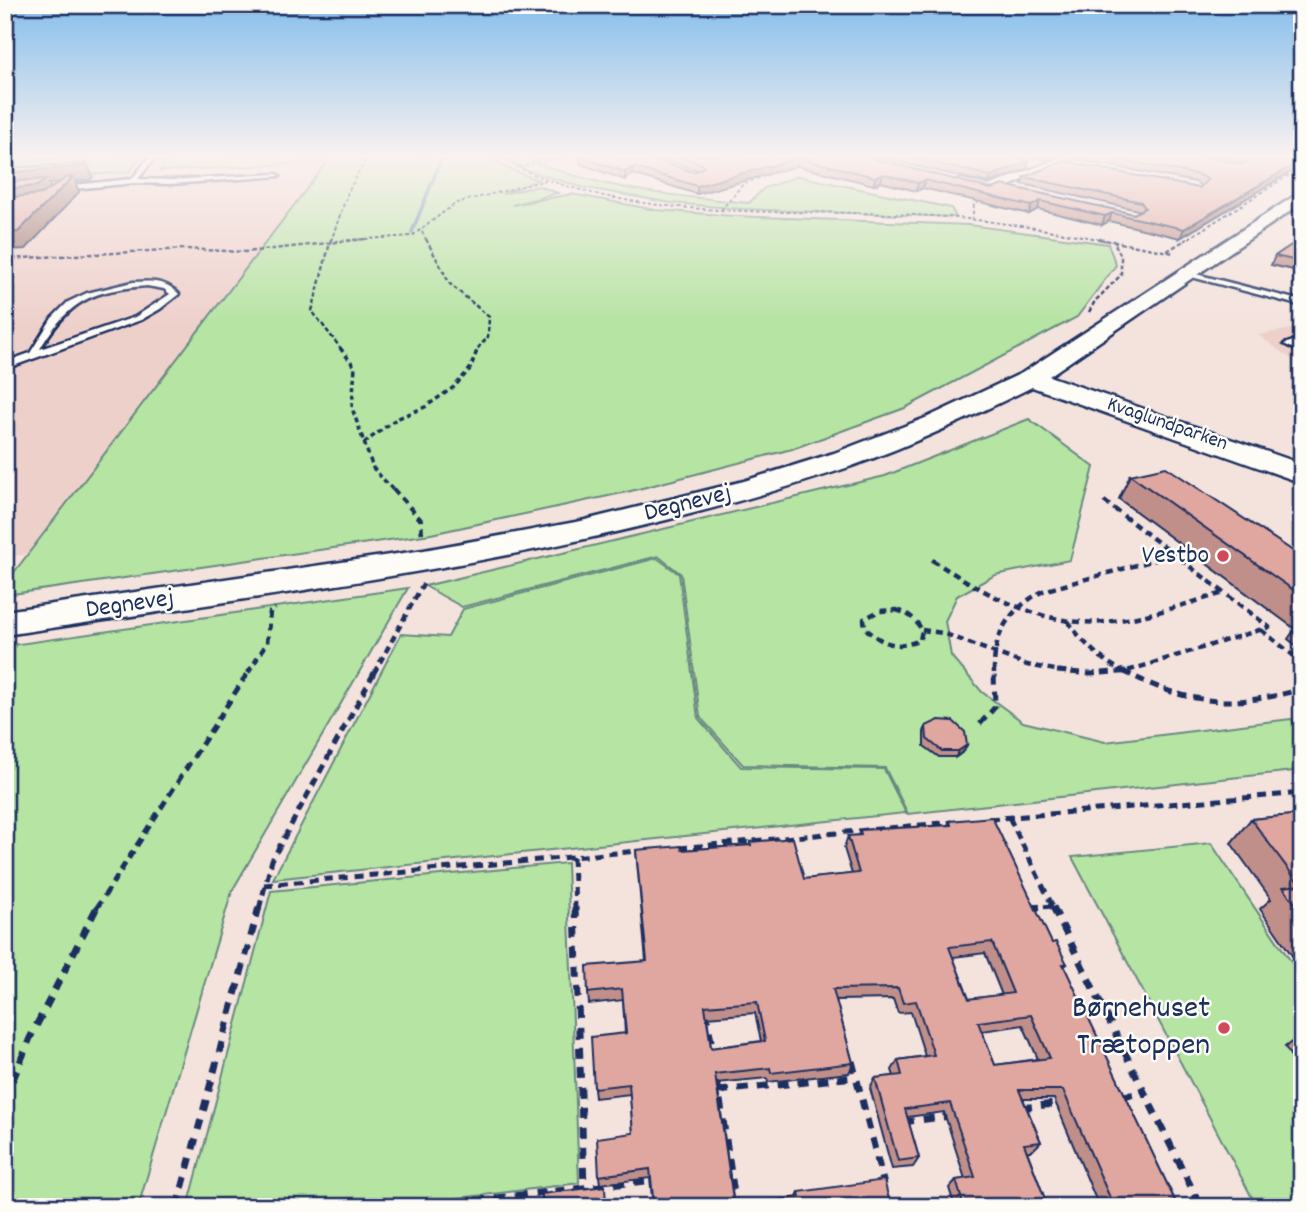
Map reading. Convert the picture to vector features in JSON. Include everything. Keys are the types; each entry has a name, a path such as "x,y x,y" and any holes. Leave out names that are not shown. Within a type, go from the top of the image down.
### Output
{"street":[{"name":"Degnevej","path":"5,624 424,560 581,530 753,488 844,459 937,423 1040,371 1279,212"},
{"name":"Kvaglundparken","path":"1040,371 1302,453"},
{"name":"Kvaglundparken","path":"1040,371 1302,474"}],"lane":[{"path":"1187,273 1302,304"},
{"path":"5,366 34,352 158,310 175,294 166,286 150,284 90,293 72,302 53,320 34,352"},
{"path":"1302,341 1289,344 1302,350"}],"path":[{"path":"177,1207 272,860 424,581 421,520 373,468 352,408 355,367 312,312 328,242 340,212"},
{"path":"5,259 185,249 244,252 328,242 375,240 422,232 441,212"},
{"path":"782,212 916,215 1008,224 1112,240 1174,253"},
{"path":"1166,251 1230,212"},
{"path":"1190,226 1202,229"},
{"path":"364,443 400,416 414,413 437,401 457,385 476,357 477,350 488,337 489,317 450,284 422,232"},
{"path":"1086,318 1094,301 1121,275 1121,256 1112,240"},
{"path":"922,630 920,640 909,646 884,645 865,628 864,619 879,610 889,608 913,618 922,630 958,638 995,655 1033,667 1102,675 1124,673 1269,627 1104,500"},
{"path":"979,724 995,707 995,655 999,632 1008,614 1016,607 1043,591 1174,554"},
{"path":"932,560 1016,607 1068,620 1117,620 1224,593"},
{"path":"5,1099 30,1038 98,905 267,643 270,612 279,604"},
{"path":"1068,620 1074,632 1091,649 1124,673 1162,689 1200,699 1236,703 1302,689"},
{"path":"1260,629 1302,662"},
{"path":"982,819 1302,793"},
{"path":"1009,817 1201,1207"},
{"path":"668,848 955,822"},
{"path":"793,837 796,850"},
{"path":"682,847 684,861"},
{"path":"264,886 641,851"},
{"path":"573,857 584,1188"},
{"path":"1025,908 1053,906"},
{"path":"704,996 736,1207"},
{"path":"849,1050 886,1193"},
{"path":"718,1091 856,1077"},
{"path":"1118,1097 1146,1093"},
{"path":"1007,1110 1076,1101"},
{"path":"896,1123 966,1114"},
{"path":"869,1126 883,1124"},
{"path":"717,1173 730,1171"},
{"path":"460,1205 664,1179"}],"shaded area":[{"path":"5,212 289,212 28,554 5,557"},
{"path":"1302,327 1302,367 1258,335"}],"green space":[{"path":"289,212 676,212 969,225 1108,244 1116,265 1077,317 905,408 792,449 627,492 431,534 5,595 5,584"},
{"path":"810,212 953,212 956,217"},
{"path":"1029,419 1094,467 1070,560 995,575 957,596 945,621 951,656 982,692 1023,722 1105,742 1291,719 1302,729 1302,770 908,814 885,768 743,765 700,717 681,574 658,556 462,607 425,586 885,476"},
{"path":"657,558 679,574 698,718 741,767 884,769 906,813 273,879 401,634 448,637 463,609"},
{"path":"408,588 232,891 138,1207 5,1207 5,646"},
{"name":"Børnehuset Trætoppen","path":"1211,843 1302,978 1302,1207 1257,1207 1072,857"},
{"path":"567,863 579,1183 452,1199 445,1207 188,1207 271,891"}],"building":[{"path":"5,212 38,212 18,232 5,233"},
{"path":"1086,212 1134,214 1138,212 1214,212 1184,229 1112,213 1105,216"},
{"path":"1302,238 1302,262 1275,256"},
{"path":"1166,467 1302,557 1302,596 1130,475"},
{"path":"939,720 953,721 965,732 967,745 958,751 942,751 927,739 926,726"},
{"path":"1302,814 1302,913 1283,887 1300,885 1251,819"},
{"path":"992,817 1052,943 1056,942 1067,964 1063,964 1178,1207 1114,1207 1063,1090 1019,1090 1041,1142 1024,1144 1048,1207 964,1207 956,1180 975,1177 950,1103 905,1109 919,1158 898,1161 875,1078 902,1075 898,1060 934,1055 916,1001 903,1003 898,988 833,989 853,1063 771,1073 770,1068 715,1074 734,1206 800,1197 799,1192 884,1180 891,1207 654,1207 650,1169 599,1176 597,1138 633,1133 629,1084 594,1088 591,1037 626,1033 622,989 588,993 587,966 647,961 636,850 751,845 750,842 793,838 804,879 859,873 848,836 861,835 860,830 951,825 950,821","holes":["992,942 1013,993 969,999 949,947","757,1002 765,1041 711,1048 705,1006","1031,1015 1050,1058 995,1065 978,1022"]},
{"path":"605,1186 606,1207 542,1207 542,1194"}],"waterway":[{"path":"412,232 420,212"}],"place":[{"name":"Vestbo","path":"1223,556"},
{"name":"Børnehuset Trætoppen","path":"1224,1028"}]}
